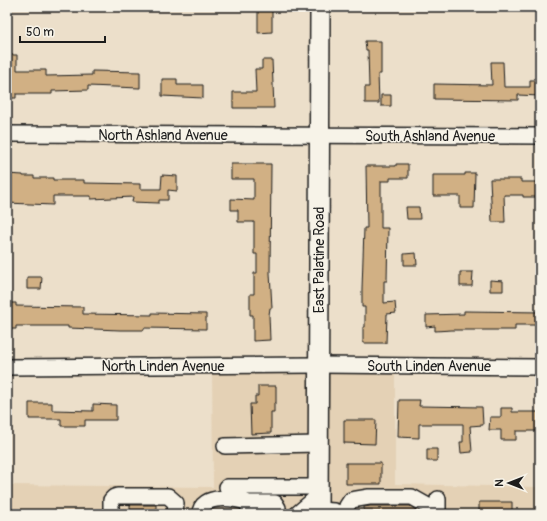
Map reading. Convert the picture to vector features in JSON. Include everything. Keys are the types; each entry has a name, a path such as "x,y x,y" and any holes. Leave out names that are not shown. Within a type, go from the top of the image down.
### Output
{"main road":[{"name":"East Palatine Road","path":"318,502 320,7"}],"street":[{"name":"North Ashland Avenue","path":"7,134 319,135"},
{"name":"South Ashland Avenue","path":"319,135 540,136"},
{"name":"North Linden Avenue","path":"7,367 318,365"},
{"name":"South Linden Avenue","path":"318,365 540,367"},
{"path":"225,446 318,444"},
{"path":"227,487 318,502 342,514 352,500 376,496 412,497 428,506 430,514"},
{"path":"112,514 112,500 117,496 168,496 176,503 175,514"},
{"path":"200,514 200,510 204,504 210,500 240,499 249,508 275,503 278,508 278,514"},
{"path":"297,514 318,502"}],"shaded area":[{"path":"212,366 395,366 395,484 540,487 540,514 7,514 7,485 213,487"}],"building":[{"path":"258,7 272,7 272,32 258,33"},
{"path":"365,41 381,41 381,74 378,74 379,103 365,103 365,87 369,87 368,50 366,50"},
{"path":"7,55 17,55 17,70 46,70 46,76 92,75 92,71 140,72 140,88 88,86 88,90 52,91 52,94 16,94 16,98 7,98"},
{"path":"262,60 272,60 274,108 233,108 233,92 256,92 255,69 262,69"},
{"path":"491,62 503,62 504,87 530,87 530,80 540,80 540,96 518,95 518,100 434,99 434,84 492,85"},
{"path":"162,79 177,79 177,85 203,85 203,98 162,96"},
{"path":"381,95 391,95 391,106 381,106"},
{"path":"231,164 271,164 270,273 272,308 270,308 269,315 270,340 253,341 253,315 250,315 250,294 254,294 254,273 257,273 257,254 254,254 254,222 238,222 238,210 231,210 231,199 254,200 254,179 231,179"},
{"path":"396,164 408,164 408,178 390,178 390,181 381,181 381,228 388,228 387,281 384,281 384,303 395,302 396,313 387,314 386,343 363,343 363,327 365,327 365,307 362,307 364,228 367,228 366,166 396,166"},
{"path":"465,173 475,173 474,208 460,208 460,196 433,196 433,175 465,175"},
{"path":"7,174 34,176 34,178 53,178 53,180 84,180 84,183 140,184 140,189 161,189 162,175 177,176 177,191 168,190 168,200 159,200 159,203 132,202 133,197 91,199 91,196 53,196 53,205 7,203"},
{"path":"490,179 521,179 521,182 540,182 540,197 504,195 505,222 492,222"},
{"path":"406,207 419,207 420,219 407,219"},
{"path":"416,253 417,265 404,265 404,254"},
{"path":"460,272 473,272 472,286 460,286"},
{"path":"27,277 42,277 41,289 27,289"},
{"path":"490,280 503,281 503,291 490,291"},
{"path":"7,303 16,303 16,306 83,307 83,314 206,314 206,329 144,328 144,330 120,330 68,328 68,326 16,326 16,329 7,329"},
{"path":"464,311 540,312 540,325 515,325 515,330 435,331 435,326 426,327 426,315 464,314"},
{"path":"258,386 276,386 276,403 274,403 274,412 271,412 271,433 251,434 250,404 255,404 255,396 258,396"},
{"path":"399,400 420,400 419,406 482,407 483,425 470,426 472,452 461,453 460,442 463,442 463,424 419,424 419,438 398,437"},
{"path":"29,403 52,403 52,410 93,411 93,404 116,405 116,420 85,420 85,426 61,426 61,419 29,419"},
{"path":"501,408 512,408 512,412 540,412 540,431 516,431 516,440 501,440 501,430 489,430 490,417 501,417"},
{"path":"344,420 376,420 375,444 344,443"},
{"path":"427,449 437,449 437,461 427,461"},
{"path":"346,463 381,463 381,484 346,484"},
{"path":"479,502 512,502 512,514 479,514"},
{"path":"130,505 156,505 156,514 130,514"},
{"path":"410,506 416,510 416,514 380,514 380,511 364,511 364,507"}]}
